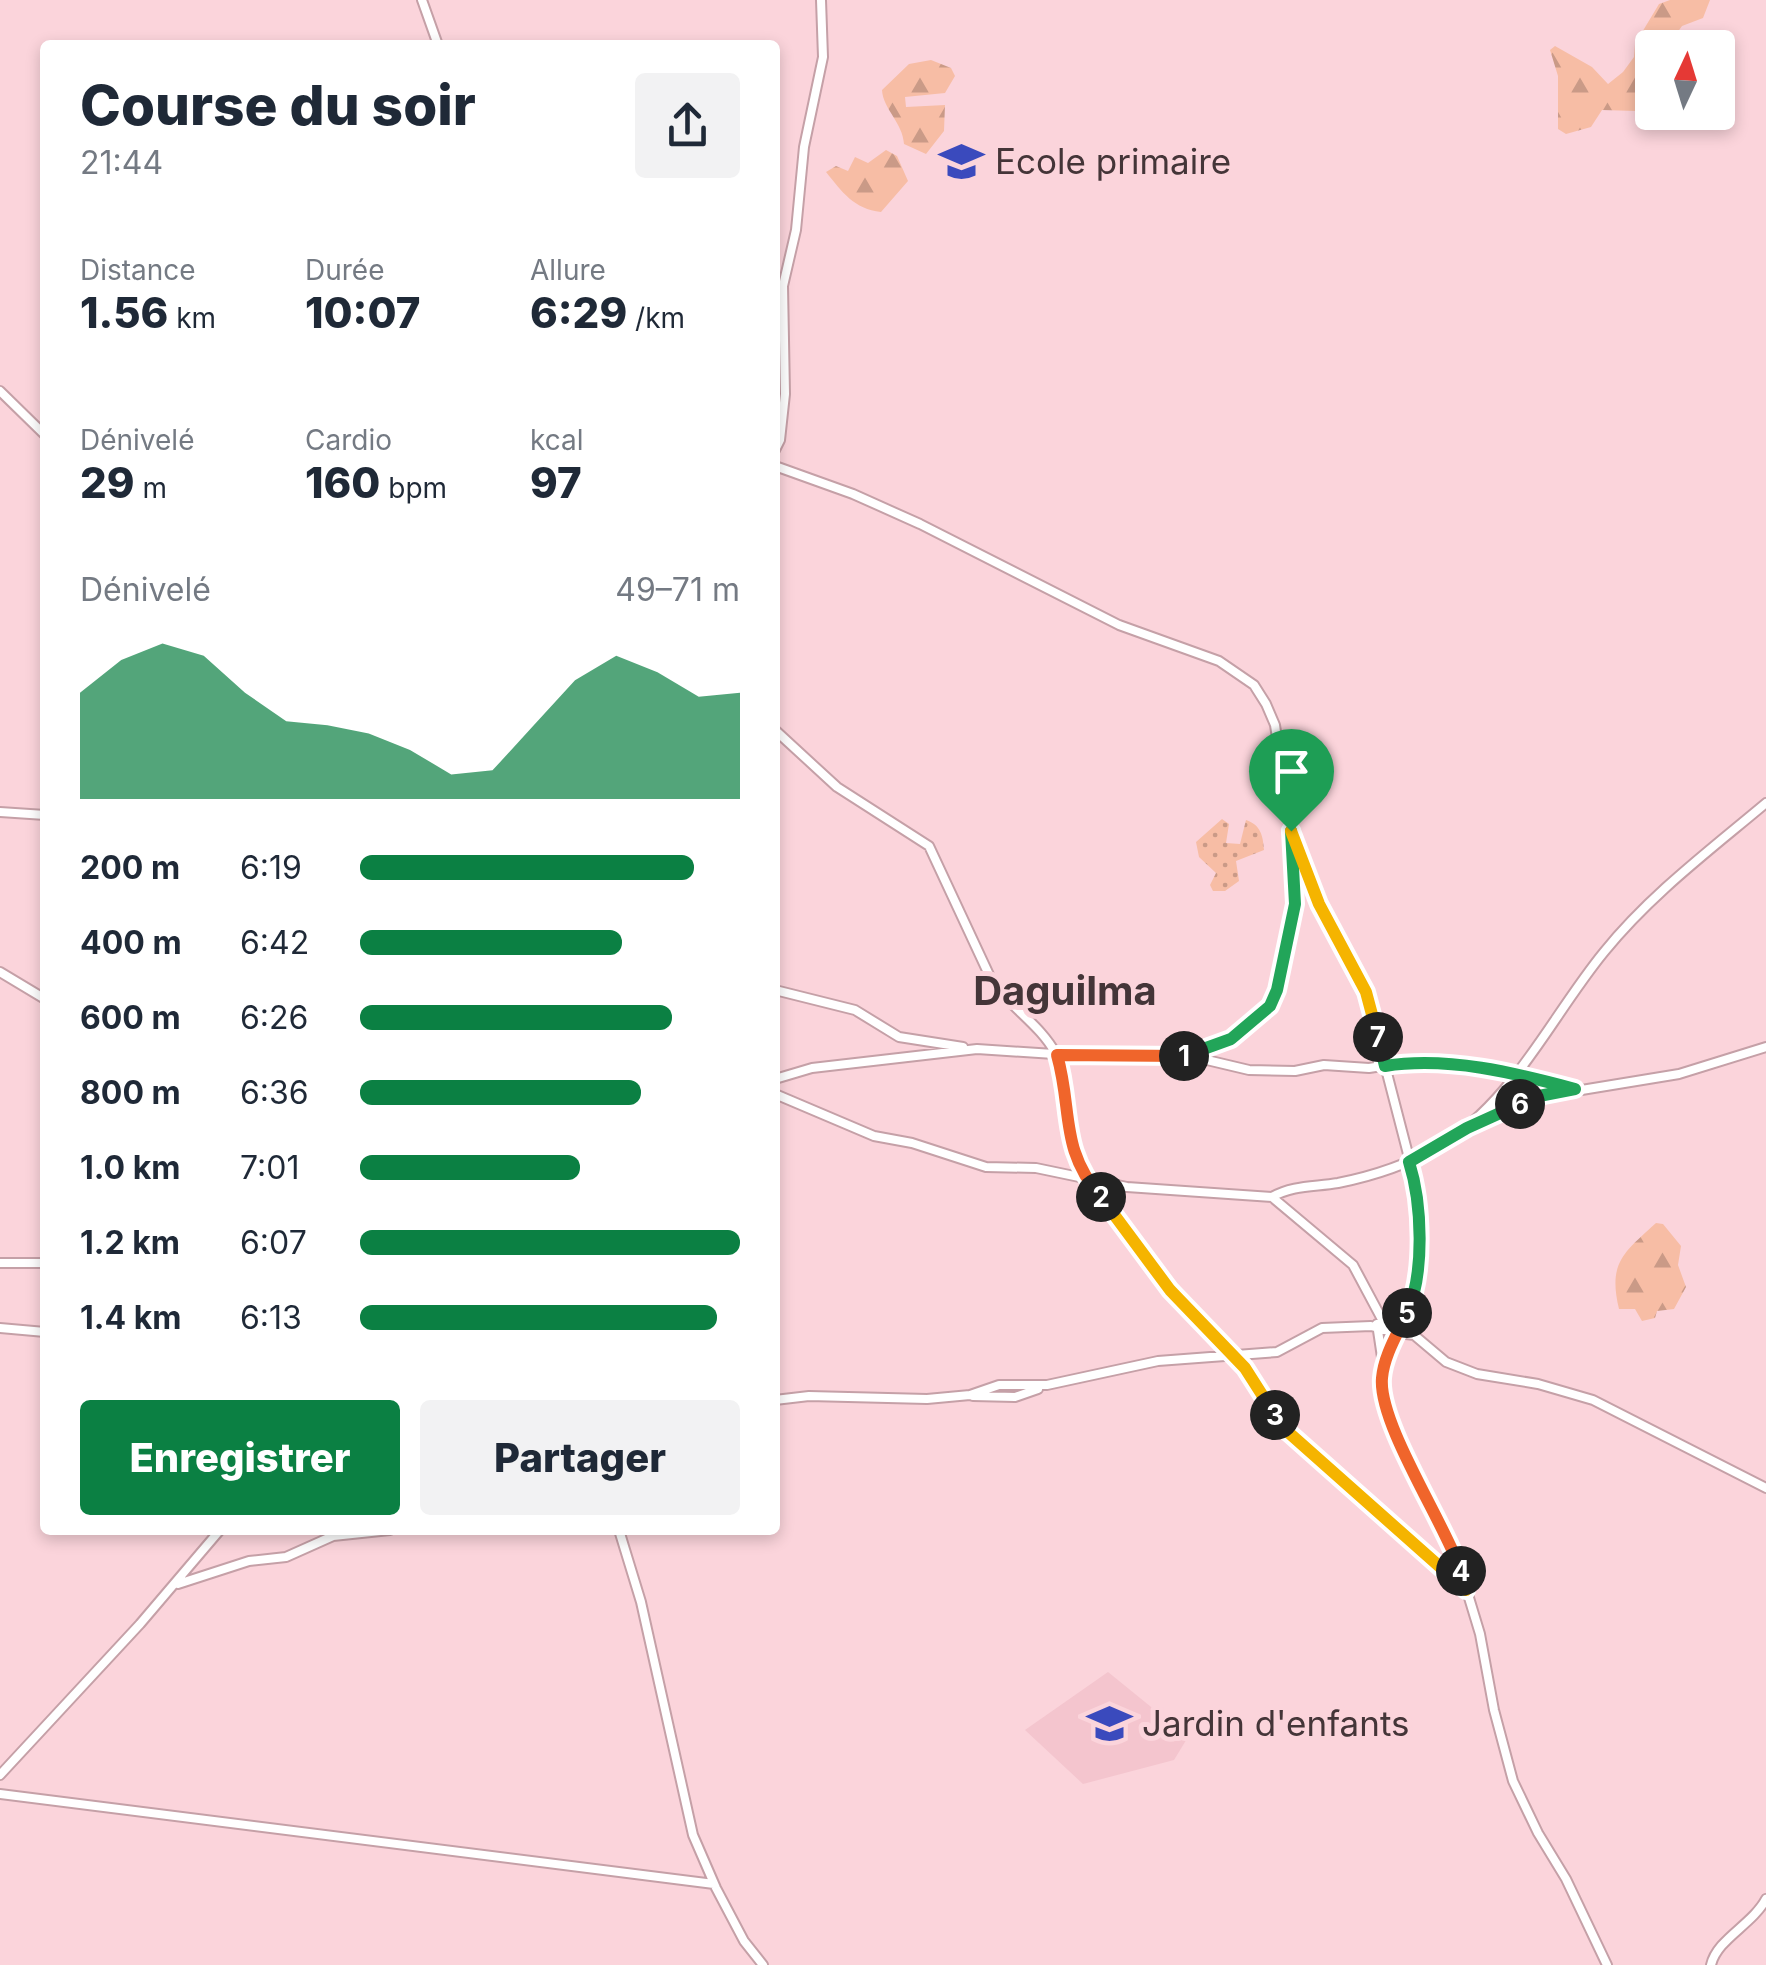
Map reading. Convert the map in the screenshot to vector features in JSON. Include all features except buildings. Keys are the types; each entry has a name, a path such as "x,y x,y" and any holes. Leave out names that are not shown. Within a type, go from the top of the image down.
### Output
{"street":[{"path":"422,0 436,40"},
{"path":"780,440 785,394 783,286 796,230 808,118 823,57 821,0"},
{"path":"0,391 40,430"},
{"path":"780,468 885,508 1016,570 1119,625 1219,661 1257,688 1275,725 1291,831 1295,904 1270,1006 1231,1039 1190,1056"},
{"path":"780,735 838,787 929,846 991,979 1057,1055 1068,1134 1083,1176 1117,1215 1170,1290 1235,1356 1269,1402 1279,1424 1466,1590"},
{"path":"1467,1128 1494,1105 1578,987 1626,928 1677,878 1766,803"},
{"path":"0,812 40,815"},
{"path":"1291,831 1319,904 1366,992 1416,1186 1415,1295 1382,1381 1396,1434 1450,1540 1513,1780 1607,1965"},
{"path":"0,972 40,996"},
{"path":"780,991 855,1010 899,1037 977,1049 1057,1055 1190,1056 1249,1070 1385,1066 1414,1061 1516,1073 1575,1089"},
{"path":"780,1096 874,1136 912,1142 986,1167 1036,1168 1127,1187 1272,1196 1286,1189 1336,1183 1409,1162 1467,1128 1539,1096 1679,1074 1766,1047"},
{"path":"780,1078 812,1068 977,1049"},
{"path":"1272,1196 1354,1265 1384,1323 1398,1333"},
{"path":"0,1263 40,1263"},
{"path":"1373,1305 1384,1372"},
{"path":"0,1328 40,1332"},
{"path":"780,1399 809,1396 927,1399 970,1395 999,1386 1047,1385 1158,1361 1277,1352 1322,1328 1378,1328 1414,1334 1446,1362 1477,1374 1538,1384 1593,1400 1766,1488"},
{"path":"0,1775 216,1535"},
{"path":"174,1585 249,1561 286,1556 342,1535"},
{"path":"621,1535 642,1602 693,1835 744,1941 763,1965"},
{"path":"0,1794 714,1884"},
{"path":"1711,1965 1718,1948 1744,1928 1766,1899"}],"shaded area":[{"path":"1108,1672 1188,1737 1174,1760 1083,1784 1025,1730"}],"green space":[{"path":"1670,0 1710,0 1703,18 1679,30 1643,30 1659,4"},
{"path":"1635,44 1635,111 1602,110 1591,127 1566,134 1558,129 1558,76 1550,50 1555,46 1592,67 1608,84 1634,57"},
{"path":"931,60 951,68 955,76 945,93 905,97 906,107 945,105 944,131 926,154 904,144 882,90 909,64"},
{"path":"886,150 897,156 908,181 881,212 856,203 826,172 836,166 848,171 855,157 868,163"},
{"path":"1222,819 1229,824 1226,843 1240,844 1246,820 1260,832 1264,850 1236,861 1239,881 1225,891 1213,891 1210,885 1216,873 1199,857 1196,842"},
{"path":"1656,1223 1663,1224 1681,1246 1678,1265 1686,1287 1674,1309 1657,1311 1655,1318 1642,1321 1635,1309 1619,1309 1617,1269 1627,1251"}],"place":[{"name":"Ecole primaire","path":"962,161"},
{"name":"Jardin d'enfants","path":"1109,1723"}],"district":[{"name":"Daguilma","path":"1065,990"}],"route":[{"path":"1291,831 1319,904 1366,992 1385,1066 1414,1061 1516,1073 1575,1089 1539,1096 1467,1128 1409,1162 1416,1186 1415,1295 1385,1363 1382,1381 1396,1434 1450,1540 1466,1590 1279,1424 1245,1368 1170,1290 1117,1215 1083,1176 1068,1134 1057,1055 1190,1056 1231,1039 1270,1006 1295,904 1291,831"}]}
